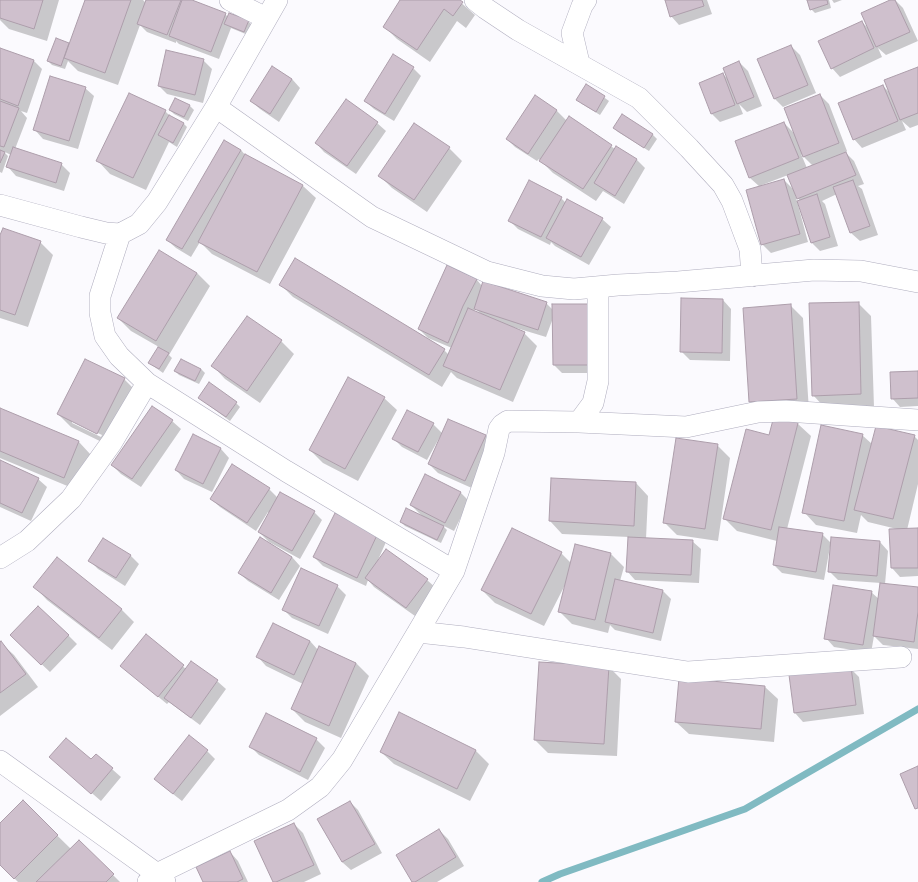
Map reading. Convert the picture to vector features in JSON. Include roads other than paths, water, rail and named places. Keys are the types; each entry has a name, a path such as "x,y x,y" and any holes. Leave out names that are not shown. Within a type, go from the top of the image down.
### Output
{"street":[{"path":"230,0 266,18"},
{"path":"0,205 106,233 120,234 139,224 157,202 216,107 277,0"},
{"path":"475,0 518,30 639,98 689,148 723,185 732,200 750,249 752,276"},
{"path":"578,63 572,33 582,6 586,0"},
{"path":"216,107 372,216 487,272 542,286 574,289 678,282 814,270 861,271 918,282"},
{"path":"120,234 100,296 100,313 105,336 119,356 147,383 286,471 454,571"},
{"path":"579,422 593,402 598,380 598,287"},
{"path":"0,558 27,541 71,499 112,442 147,383"},
{"path":"0,761 157,879 288,810 320,787 342,760 454,571 494,453 499,429 508,421 579,422 686,427 758,412 786,411 918,420"},
{"path":"418,632 464,637 688,672 902,657"}],"waterway":[{"path":"542,882 560,874 745,809 918,709"}]}
